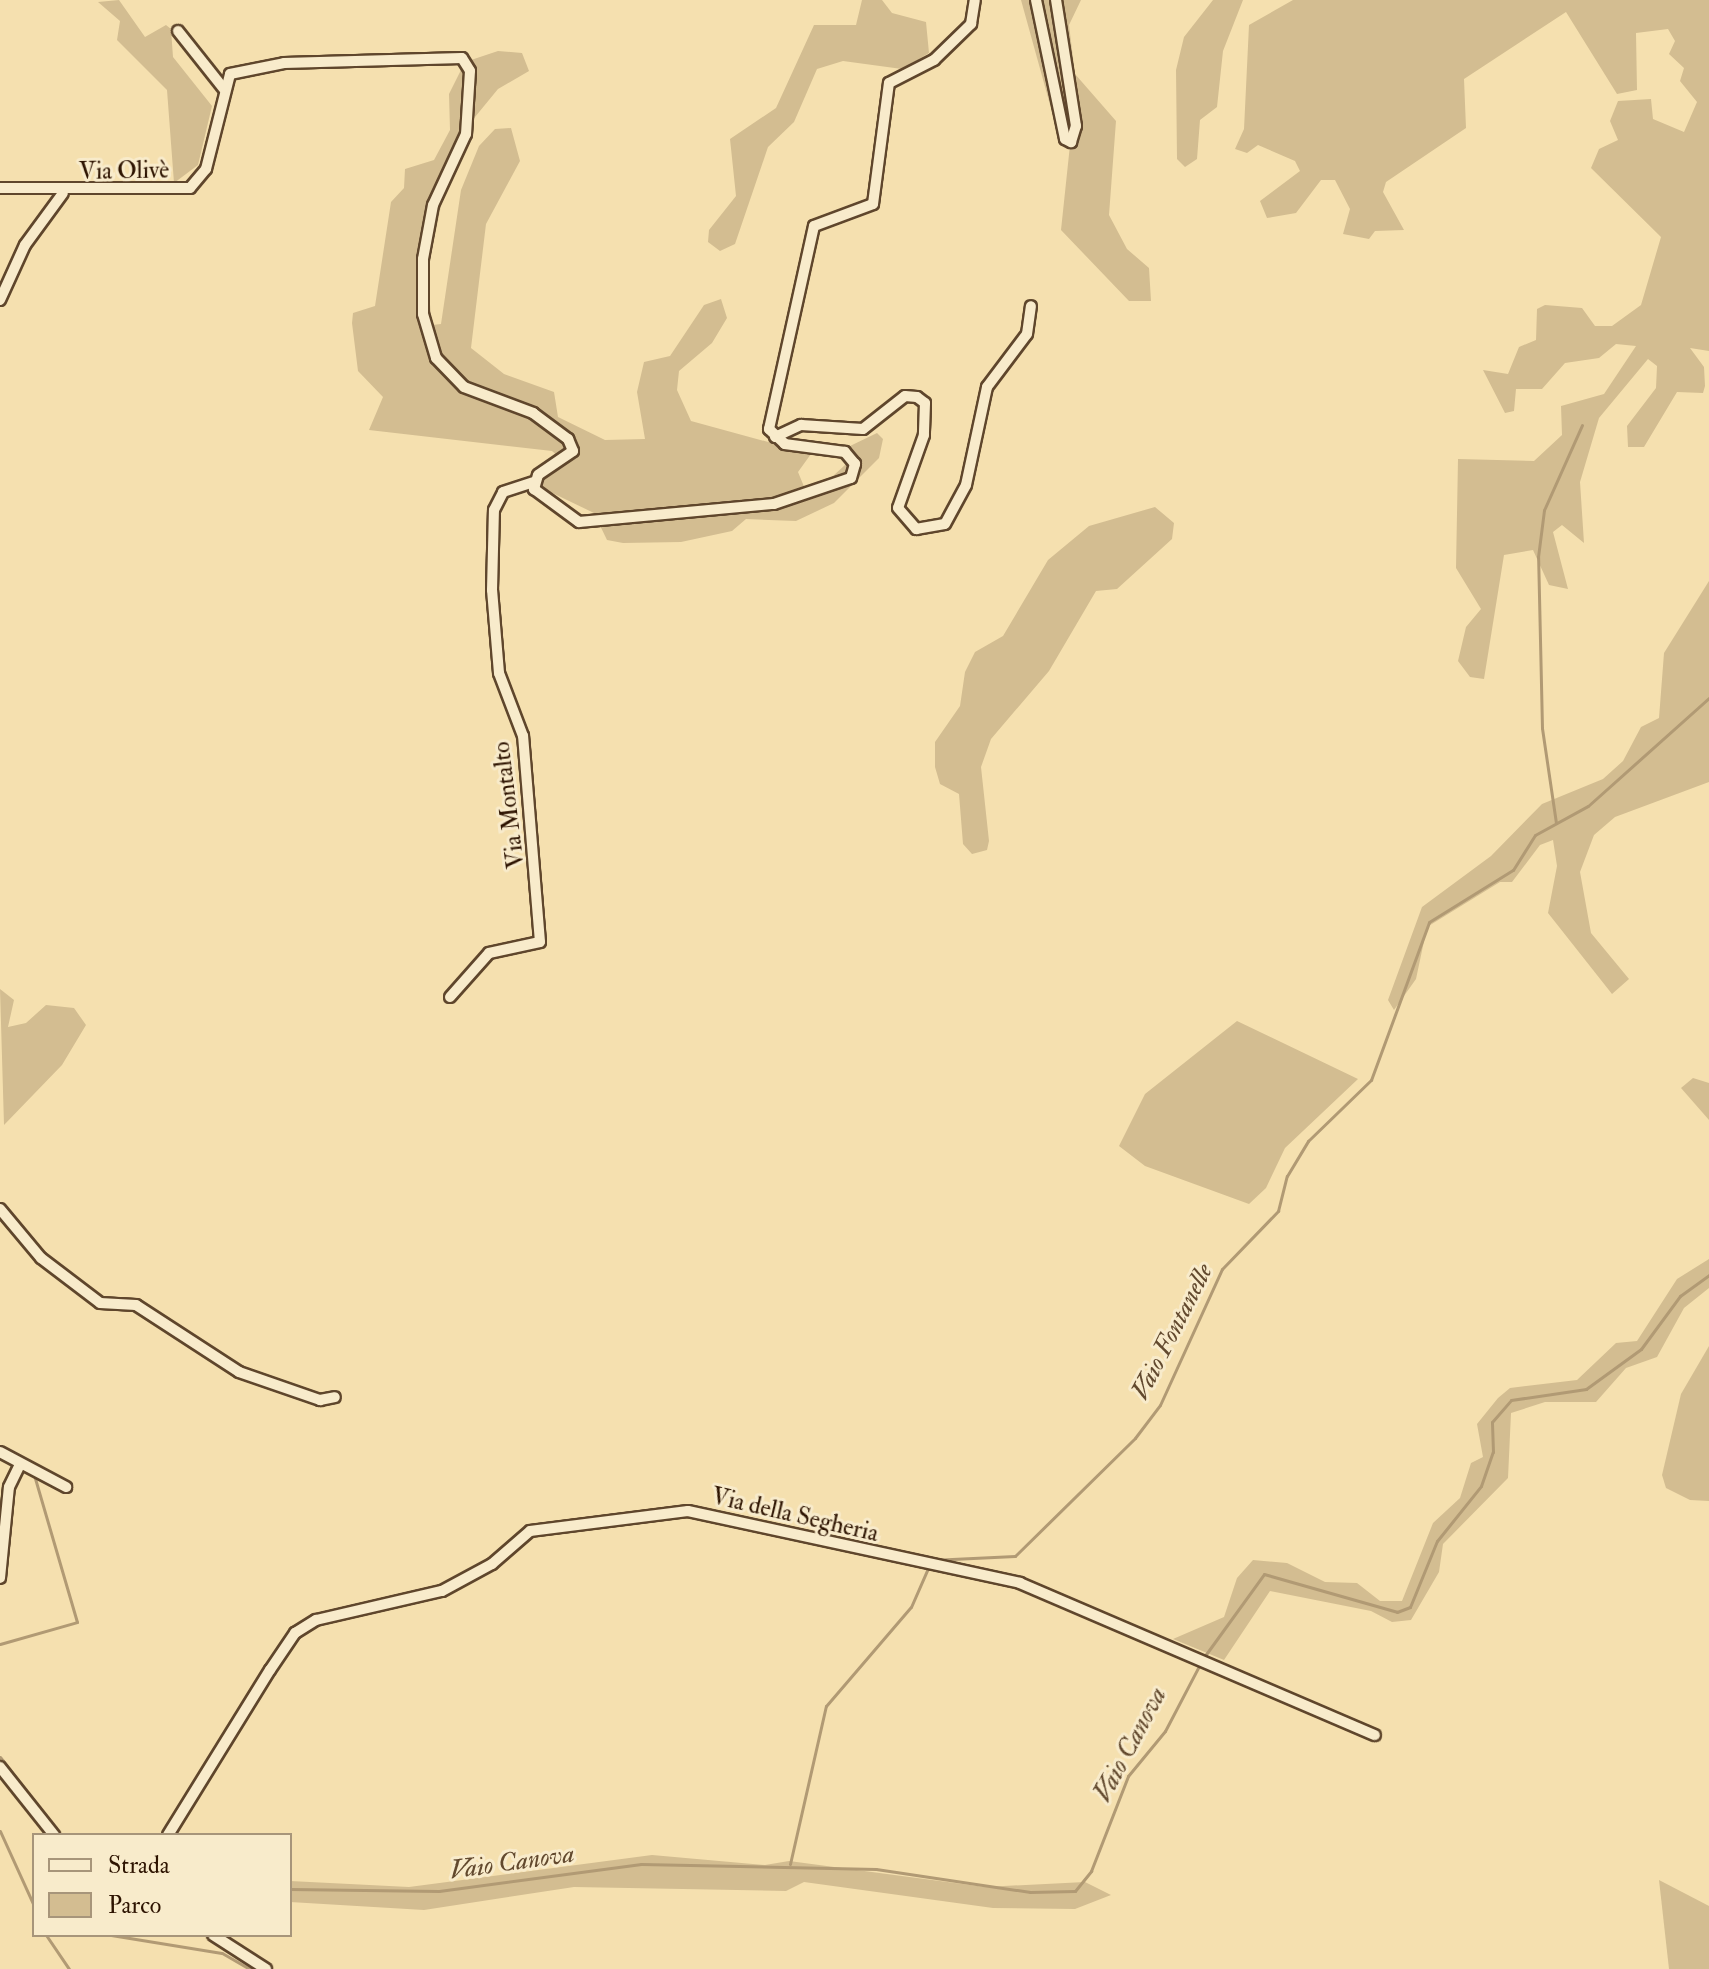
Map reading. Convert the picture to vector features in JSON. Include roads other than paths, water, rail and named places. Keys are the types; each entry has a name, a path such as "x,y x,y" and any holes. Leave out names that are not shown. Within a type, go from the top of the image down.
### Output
{"street":[{"path":"775,437 768,415 814,226 873,204 889,83 934,60 971,24 975,0"},
{"path":"1036,0 1065,139 1071,142 1076,126 1056,0"},
{"path":"178,31 224,89"},
{"name":"Via Montalto","path":"224,89 230,74 252,66 462,58 470,71 466,134 430,217 423,314 449,376 494,403 533,413 568,439 569,457 534,482 503,492 494,510 492,590 499,673 523,736 540,942 489,953 450,997"},
{"name":"Via Olivè","path":"0,188 63,193 190,188 206,169 224,89"},
{"path":"0,300 25,245 63,193"},
{"path":"775,437 801,425 863,429 905,396 917,397 925,403 924,435 898,508 916,529 945,524 966,485 987,387 1027,334 1031,306"},
{"path":"534,482 539,497 591,523 774,504 851,478 855,464 845,452 775,437"},
{"path":"0,1209 41,1258 100,1303 136,1305 239,1372 320,1400 335,1397"},
{"path":"0,1452 66,1487"},
{"path":"0,1578 9,1487 20,1464"},
{"name":"Via della Segheria","path":"169,1833 295,1633 316,1620 442,1591 492,1564 530,1531 688,1511 1020,1583 1375,1735"},
{"path":"0,1767 52,1833"},
{"path":"216,1937 266,1969"}],"waterway":[{"path":"1556,823 1542,728 1538,557 1544,510 1582,425"},
{"name":"Vaio Fontanelle","path":"931,1560 1015,1556 1135,1438 1160,1405 1222,1269 1278,1211 1287,1176 1308,1141 1371,1080 1429,922 1513,870 1535,835 1588,806 1709,698"},
{"name":"Vaio Canova","path":"1204,1657 1264,1574 1397,1612 1410,1607 1437,1541 1481,1486 1493,1452 1492,1422 1511,1400 1586,1389 1641,1349 1680,1296 1709,1275"},
{"path":"0,1644 77,1622 34,1475"},
{"name":"Vaio Fontanelle","path":"790,1864 826,1706 911,1607 928,1568"},
{"name":"Vaio Canova","path":"292,1889 439,1891 641,1864 876,1869 1030,1892 1075,1891 1091,1871 1128,1776 1165,1731 1200,1664"},
{"path":"0,1757 59,1833"},
{"path":"0,1831 32,1902"},
{"path":"47,1937 69,1969"},
{"path":"123,1937 222,1953 250,1969"}]}
